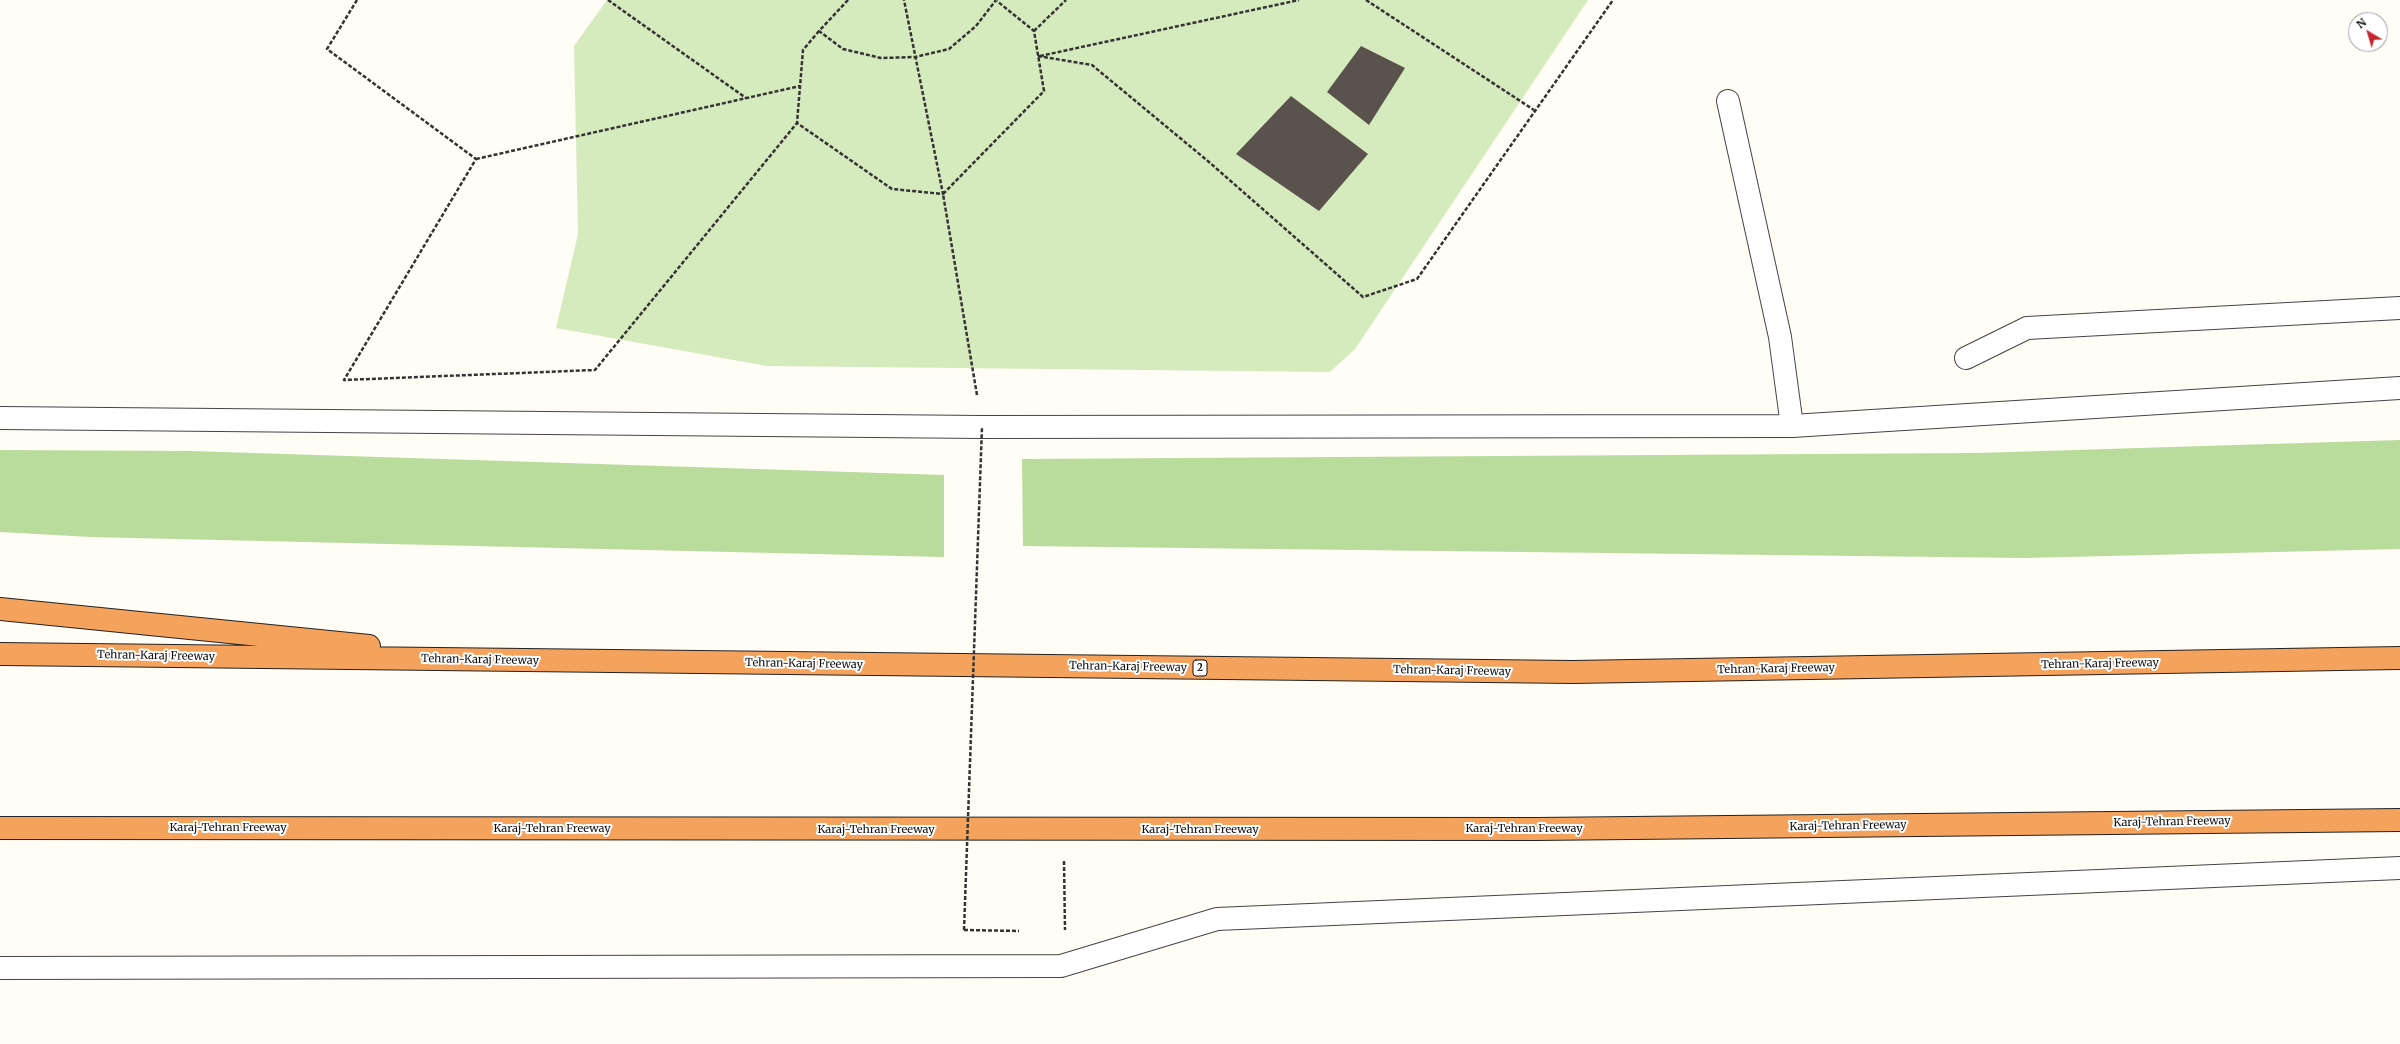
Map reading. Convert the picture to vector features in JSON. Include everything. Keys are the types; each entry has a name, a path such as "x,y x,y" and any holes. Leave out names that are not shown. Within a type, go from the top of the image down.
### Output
{"highway":[{"path":"0,609 515,660"},
{"name":"Tehran-Karaj Freeway","path":"0,654 1573,672 2400,658"},
{"name":"Karaj-Tehran Freeway","path":"0,828 1064,830 1536,829 2400,820"}],"street":[{"path":"1728,101 1780,338 1792,426"},
{"path":"1966,358 2027,328 2400,308"},
{"path":"0,418 1792,426 2400,388"},
{"path":"0,968 1061,966 1217,919 2400,868"}],"path":[{"path":"357,0 327,49 476,160"},
{"path":"608,0 746,98"},
{"path":"800,86 476,160 344,380 595,370 797,123 803,50 848,0"},
{"path":"904,0 943,194 977,396"},
{"path":"819,31 842,49 881,58 915,57 949,49 976,26 997,0 1034,31 1044,91 943,194"},
{"path":"1034,31 1066,0"},
{"path":"1038,56 1299,0"},
{"path":"1366,0 1534,110"},
{"path":"1038,56 1092,65 1209,162 1362,297 1417,278 1613,0"},
{"path":"797,123 892,189 943,194"},
{"path":"982,423 964,930 1026,931"},
{"path":"1057,932 1065,932 1064,830"}],"green space":[{"path":"607,0 1588,0 1355,349 1330,372 767,366 556,328 578,234 574,46"},
{"path":"2400,440 2400,549 2024,558 1023,546 1022,459 1977,453"},
{"path":"0,450 191,451 944,475 944,557 91,537 0,532"}],"building":[{"path":"1361,46 1405,68 1369,125 1327,92"},
{"path":"1291,96 1368,154 1319,211 1236,154"}]}
